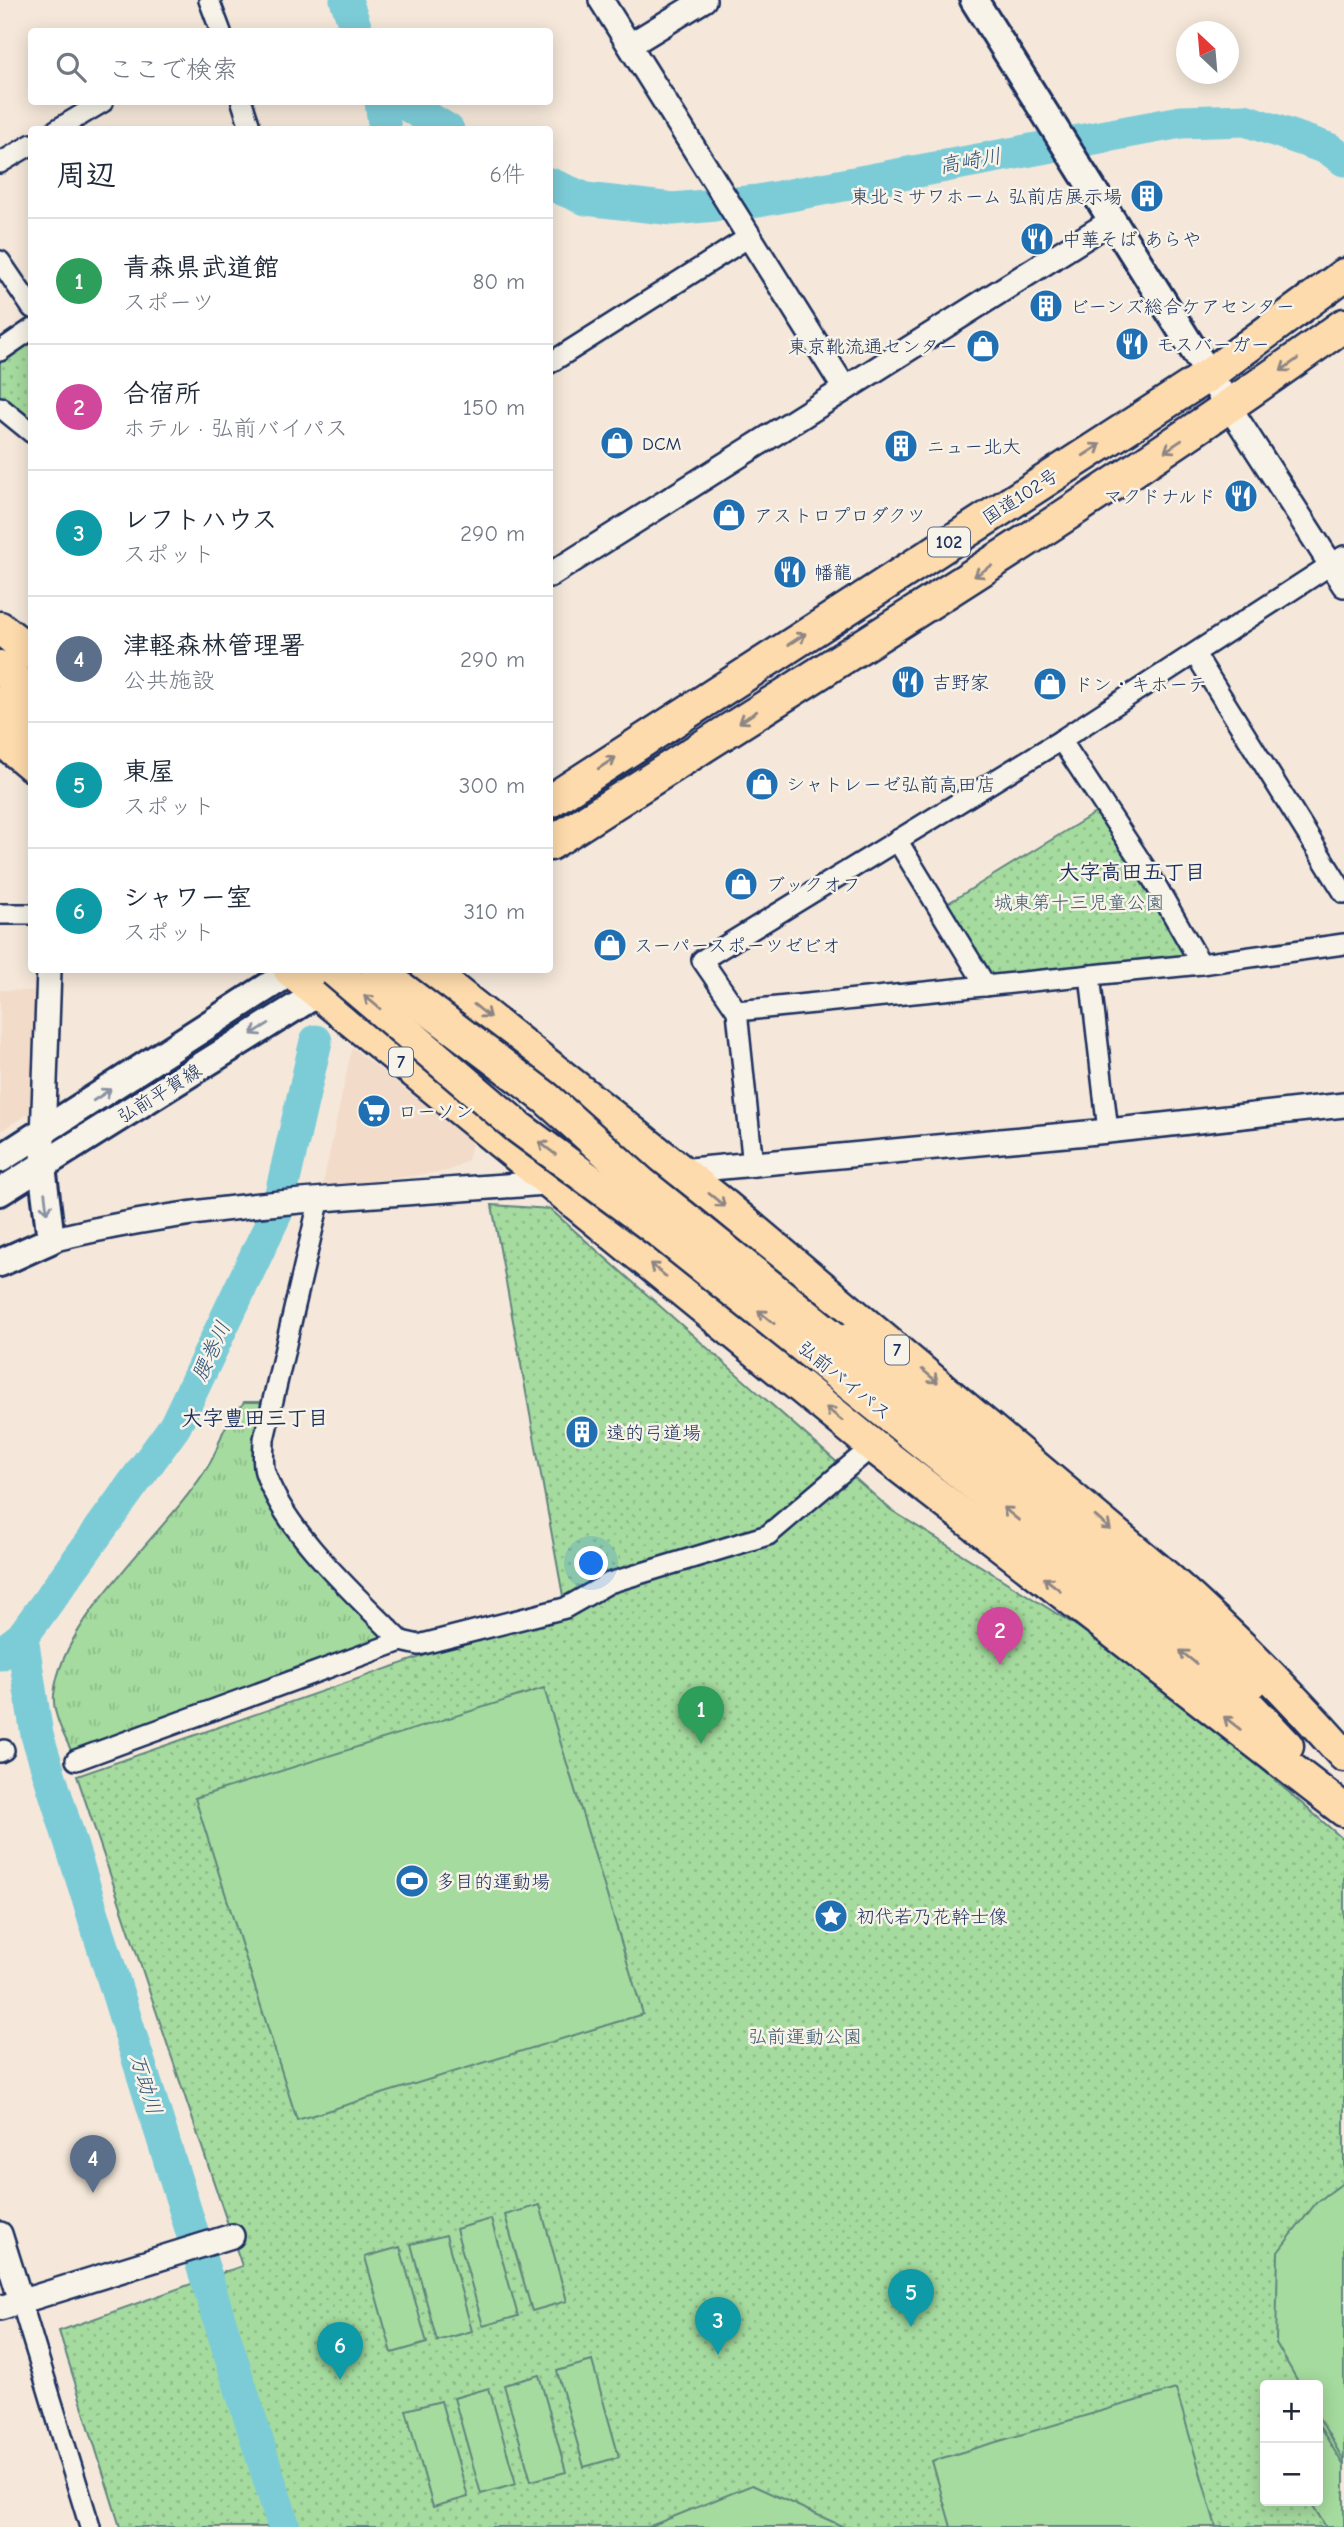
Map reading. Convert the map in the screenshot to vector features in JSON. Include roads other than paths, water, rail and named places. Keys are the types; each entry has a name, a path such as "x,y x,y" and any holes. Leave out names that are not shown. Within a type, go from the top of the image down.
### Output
{"highway":[{"name":"国道102号","path":"553,798 1210,374 1344,275"},
{"name":"102","path":"553,842 995,563 1230,408 1344,325"},
{"path":"0,628 28,650"},
{"path":"0,667 28,690"},
{"path":"0,702 28,724"},
{"path":"0,738 28,762"},
{"name":"7","path":"301,973 326,981 550,1183 873,1446 1344,1810"},
{"path":"326,981 346,973"},
{"name":"弘前バイパス","path":"381,973 546,1098 827,1348 1247,1704 1344,1804"},
{"name":"7","path":"432,973 682,1172 992,1429 1226,1629 1285,1688 1344,1755"},
{"name":"弘前バイパス","path":"326,981 656,1229 827,1348 1160,1603 1276,1702 1344,1765"}],"main road":[{"path":"974,0 1230,408"},
{"name":"弘前平賀線","path":"0,1159 287,973"},
{"name":"弘前平賀線","path":"0,1192 326,981"},
{"path":"0,1264 51,1240 41,1166"}],"street":[{"path":"209,0 219,28"},
{"path":"601,0 845,389"},
{"path":"629,45 704,0"},
{"path":"63,126 98,105"},
{"path":"243,105 250,126"},
{"path":"0,163 28,146"},
{"path":"553,573 1113,220"},
{"path":"553,361 745,229"},
{"path":"0,261 28,302"},
{"path":"0,351 28,332"},
{"path":"0,407 28,430"},
{"path":"1230,408 1338,560 1344,585"},
{"path":"753,1166 737,1012 702,960 1061,740 1338,560"},
{"path":"1195,654 1344,892"},
{"path":"1061,740 1153,880 1201,964"},
{"path":"897,840 986,986"},
{"path":"0,914 28,914"},
{"path":"737,1012 1201,964 1344,944"},
{"path":"41,1166 49,973"},
{"path":"1090,975 1108,1131"},
{"path":"51,1240 120,1223 250,1208 753,1166 1344,1105"},
{"path":"311,1203 264,1440 264,1470 281,1506 321,1559 401,1641 419,1646 541,1615 565,1608 609,1583 768,1535 873,1446"},
{"path":"76,1760 401,1641"},
{"path":"0,2234 11,2304 90,2527"},
{"path":"11,2304 223,2239"}],"waterway":[{"name":"腰巻川","path":"346,0 356,28"},
{"name":"腰巻川","path":"381,105 384,126"},
{"name":"高崎川","path":"407,105 441,126"},
{"name":"高崎川","path":"553,185 586,199 673,209 758,201 1181,122 1245,120 1329,149 1344,160"},
{"name":"腰巻川","path":"0,1654 22,1637 175,1426 277,1211 316,1041"},
{"name":"万助川","path":"22,1637 37,1735 284,2527"}],"place":[{"name":"東北ミサワホーム 弘前店展示場","path":"1147,196"},
{"name":"中華そば あらや","path":"1037,239"},
{"name":"ビーンズ総合ケアセンター","path":"1046,306"},
{"name":"モスバーガー","path":"1132,344"},
{"name":"東京靴流通センター","path":"983,346"},
{"name":"DCM","path":"617,443"},
{"name":"ニュー北大","path":"901,446"},
{"name":"マクドナルド","path":"1241,496"},
{"name":"アストロプロダクツ","path":"729,515"},
{"name":"幡龍","path":"790,572"},
{"name":"吉野家","path":"908,682"},
{"name":"ドン・キホーテ","path":"1050,684"},
{"name":"シャトレーゼ弘前高田店","path":"762,784"},
{"name":"ブックオフ","path":"741,884"},
{"name":"スーパースポーツゼビオ","path":"610,945"},
{"name":"ローソン","path":"374,1111"},
{"name":"遠的弓道場","path":"582,1432"},
{"name":"合宿所","path":"1000,1665"},
{"name":"青森県武道館","path":"701,1744"},
{"name":"多目的運動場","path":"412,1881"},
{"name":"初代若乃花幹士像","path":"831,1916"},
{"name":"津軽森林管理署","path":"93,2193"},
{"name":"東屋","path":"911,2327"},
{"name":"レフトハウス","path":"718,2355"},
{"name":"シャワー室","path":"340,2380"}],"district":[{"name":"大字高田五丁目","path":"1132,872"},
{"name":"大字豊田三丁目","path":"255,1418"}],"park label":[{"name":"城東第十三児童公園","path":"1079,902"},
{"name":"弘前運動公園","path":"805,2036"}]}
